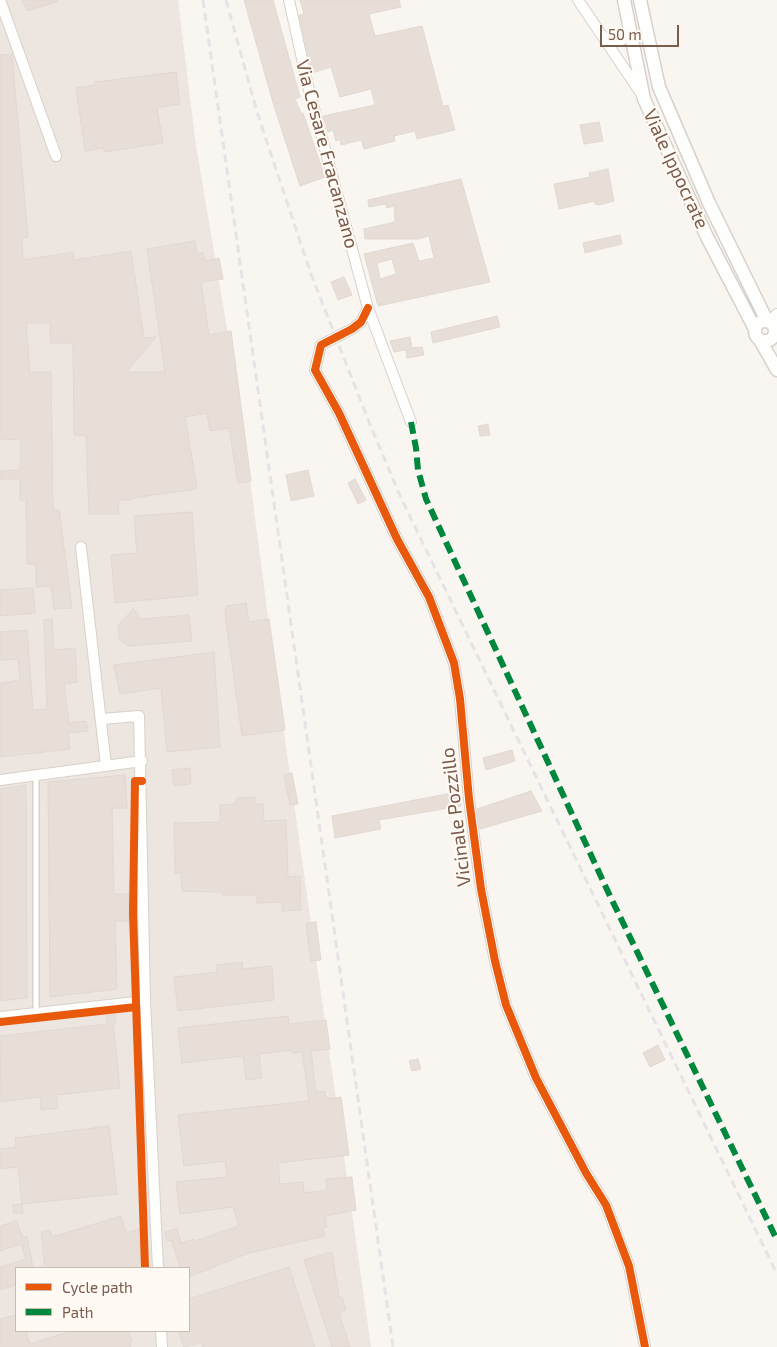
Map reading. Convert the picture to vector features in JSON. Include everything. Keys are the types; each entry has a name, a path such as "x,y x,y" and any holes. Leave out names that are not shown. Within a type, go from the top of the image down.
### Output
{"street":[{"path":"0,0 56,156"},
{"name":"Via Cesare Fracanzano","path":"289,0 308,86 368,308 411,422"},
{"path":"578,0 644,99"},
{"name":"Viale Ippocrate","path":"624,0 644,99 708,237 777,370"},
{"name":"Viale Ippocrate","path":"640,0 659,87 709,203 774,328"},
{"path":"603,37 613,41 620,40 627,37 631,30"},
{"name":"Vicinale Pozzillo","path":"368,308 361,322 352,330 320,346 315,370 339,413 397,539 429,597 454,663 460,699 468,799 481,889 506,1005 536,1078 586,1173 606,1205 629,1266 645,1347"},
{"path":"761,321 774,328 769,340 757,334 761,321"},
{"path":"81,547 106,766"},
{"path":"101,719 139,716 142,761 145,1000 158,1267"},
{"path":"0,780 142,761"},
{"path":"0,1017 145,1000"},
{"path":"161,1332 162,1347"}],"lane":[{"path":"36,775 36,1012"}],"shaded area":[{"path":"0,0 178,0 196,146 241,411 273,655 371,1347 0,1347"}],"building":[{"path":"22,0 57,0 57,2 27,11"},
{"path":"244,0 273,0 300,97 295,99 301,113 303,113 325,177 300,186 274,106"},
{"path":"300,0 399,0 401,7 369,14 375,36 422,26 443,106 448,105 455,130 417,139 415,131 394,136 395,141 364,149 361,140 341,145 340,139 336,141 333,130 328,132 323,116 375,105 371,89 340,97 331,67 312,73 299,15 304,14"},
{"path":"12,54 28,237 22,238 23,260 73,252 74,260 131,251 144,338 156,337 126,372 165,372 147,249 195,241 197,254 203,253 205,261 219,258 223,279 201,282 209,335 231,331 251,481 238,483 229,428 210,431 207,413 185,417 197,489 132,498 132,500 118,500 119,514 89,514 86,436 74,435 73,343 50,343 50,323 26,323 30,372 51,372 53,510 59,510 72,608 54,609 51,586 36,587 36,564 27,564 26,500 20,500 20,479 0,479 0,471 20,470 21,440 0,439 0,55"},
{"path":"176,72 180,104 157,108 163,143 104,152 104,148 85,151 76,88 95,85 95,82"},
{"path":"599,122 603,141 584,144 580,125"},
{"path":"608,169 614,201 599,205 595,204 595,201 559,209 554,184 590,177 589,173"},
{"path":"461,179 490,282 378,306 364,254 413,243 419,261 434,258 429,236 418,239 365,239 364,229 395,222 394,206 387,208 386,204 369,207 368,200","holes":["392,259 396,274 380,279 377,263"]},
{"path":"620,235 622,244 585,253 583,243"},
{"path":"344,277 352,295 338,300 331,282"},
{"path":"497,316 500,327 433,343 431,332"},
{"path":"410,337 412,348 422,347 424,355 407,358 406,350 394,352 390,341"},
{"path":"488,424 490,435 480,436 478,426"},
{"path":"308,470 314,496 291,501 286,475"},
{"path":"355,479 366,500 358,504 348,483"},
{"path":"192,512 198,595 115,603 111,555 137,553 134,516"},
{"path":"33,588 35,613 0,616 0,590"},
{"path":"246,603 249,622 269,619 285,730 242,736 225,613 226,606"},
{"path":"133,609 142,619 189,615 192,641 128,646 119,639 118,626"},
{"path":"52,619 54,650 75,648 77,682 64,684 69,723 86,721 88,731 68,733 70,749 0,757 0,683 20,680 18,659 0,660 0,632 27,630 33,710 47,709 44,620"},
{"path":"214,652 220,747 167,752 161,688 120,694 114,665"},
{"path":"512,750 515,761 486,770 483,758"},
{"path":"190,768 191,784 174,786 172,770"},
{"path":"292,773 298,804 290,805 284,775"},
{"path":"125,775 127,808 112,808 114,894 129,894 129,921 115,921 117,989 50,997 48,782"},
{"path":"26,785 27,998 0,1001 0,789"},
{"path":"531,791 542,811 480,829 477,809"},
{"path":"457,792 461,806 379,820 381,829 335,838 332,816"},
{"path":"255,797 255,804 263,804 264,821 286,820 288,877 300,876 301,910 282,911 282,902 257,903 257,895 222,895 222,892 182,891 181,873 175,873 174,823 220,822 220,805 236,804 236,798"},
{"path":"316,922 321,960 311,961 306,923"},
{"path":"242,962 243,969 272,966 274,1000 178,1011 174,977 217,972 216,965"},
{"path":"115,1015 116,1023 113,1024 120,1088 56,1095 58,1108 41,1110 40,1097 1,1102 0,1036 107,1024 106,1016"},
{"path":"288,1016 289,1024 326,1020 330,1049 311,1051 316,1092 325,1091 326,1099 341,1097 349,1155 278,1163 280,1184 303,1182 304,1193 327,1190 326,1179 352,1177 356,1210 325,1216 327,1227 323,1228 325,1236 249,1253 190,1277 190,1267 181,1267 171,1240 167,1241 165,1232 177,1229 181,1243 194,1239 195,1241 239,1226 233,1207 180,1214 176,1182 227,1177 225,1161 184,1166 178,1115 309,1101 302,1052 292,1053 292,1050 259,1054 262,1078 246,1080 243,1056 182,1063 178,1028"},
{"path":"658,1045 665,1060 650,1067 643,1053"},
{"path":"418,1059 421,1069 412,1071 409,1061"},
{"path":"109,1126 117,1194 22,1204 18,1167 0,1169 0,1149 16,1147 15,1138"},
{"path":"22,1204 23,1213 14,1214 12,1205"},
{"path":"121,1216 126,1233 139,1229 139,1267 45,1267 41,1232 50,1230 52,1237"},
{"path":"16,1221 23,1237 27,1236 33,1267 15,1267 15,1285 0,1290 0,1267 26,1259 21,1244 0,1251 0,1226"},
{"path":"332,1252 339,1298 342,1297 346,1310 339,1313 350,1347 332,1347 304,1260"},
{"path":"289,1267 315,1347 203,1347 201,1343 184,1347 179,1333 190,1332 190,1299"},
{"path":"15,1315 15,1332 26,1332 30,1344 68,1332 128,1332 132,1342 129,1343 131,1347 0,1347 0,1319"}],"railway":[{"path":"203,0 393,1347"},
{"path":"226,0 257,112 311,274 401,498 777,1274"}],"marked path":[{"path":"411,422 418,470 426,499 610,896 777,1240"}],"cycle path":[{"path":"368,308 361,322 352,329 321,345 315,370 339,413 397,539 429,597 454,663 460,699 469,799 481,889 506,1005 536,1078 586,1173 606,1205 629,1266 645,1347"},
{"path":"142,781 135,781 133,913 145,1267"},
{"path":"0,1022 136,1007"}]}
